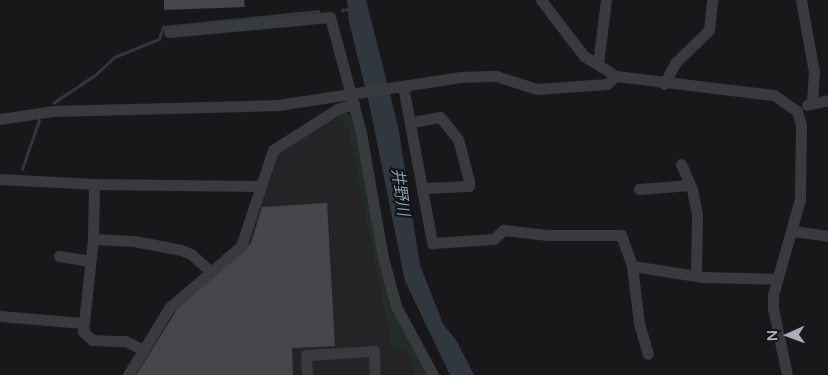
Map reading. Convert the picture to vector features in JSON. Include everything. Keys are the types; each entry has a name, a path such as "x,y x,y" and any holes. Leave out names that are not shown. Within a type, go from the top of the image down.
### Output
{"street":[{"path":"541,0 584,56 616,76 664,84 774,95 797,111 800,125 801,179 793,231 777,279 773,308 787,375"},
{"path":"598,64 606,0"},
{"path":"664,84 675,63 709,30 712,0"},
{"path":"801,0 814,72 812,103"},
{"path":"169,32 330,17 354,98 383,258 396,306 433,375"},
{"path":"0,119 53,111 278,105 354,98 401,86 487,75 537,89 607,84 616,76"},
{"path":"401,86 412,122 432,243 494,239 503,230 548,235 621,235 632,266 638,316 648,354"},
{"path":"128,375 167,311 241,246 259,186 273,150 354,98"},
{"path":"797,111 812,103 828,100"},
{"path":"412,122 440,117 458,139 469,181 469,186 424,188"},
{"path":"681,164 690,185 697,215 696,275"},
{"path":"0,179 94,184 259,186"},
{"path":"94,184 93,239 89,261 83,331 92,340 125,340 144,350"},
{"path":"639,189 690,185"},
{"path":"793,231 828,236"},
{"path":"93,239 134,240 181,250 191,254 210,272"},
{"path":"59,256 89,261"},
{"path":"632,266 696,275 777,279"},
{"path":"0,316 83,323"},
{"path":"307,375 306,355 374,350 375,375"}],"shaded area":[{"path":"345,112 350,114 358,139 379,255 428,375 415,375 415,366 405,349 392,349 349,133 338,115"},
{"path":"338,115 349,133 392,349 405,349 415,366 415,375 134,375 173,312 246,246 278,153"}],"water":[{"name":"井野川","path":"347,0 366,0 398,126 420,265 443,324 456,340 474,375 450,375 405,281 369,103 349,22"}],"building":[{"path":"164,0 244,0 245,7 164,10"},
{"path":"327,203 335,346 292,348 293,375 136,375 178,308 251,243 262,207"}],"waterway":[{"path":"342,10 351,9"},
{"path":"53,103 95,75 114,57 159,39 163,27 318,11"},
{"path":"22,169 39,120"}]}
